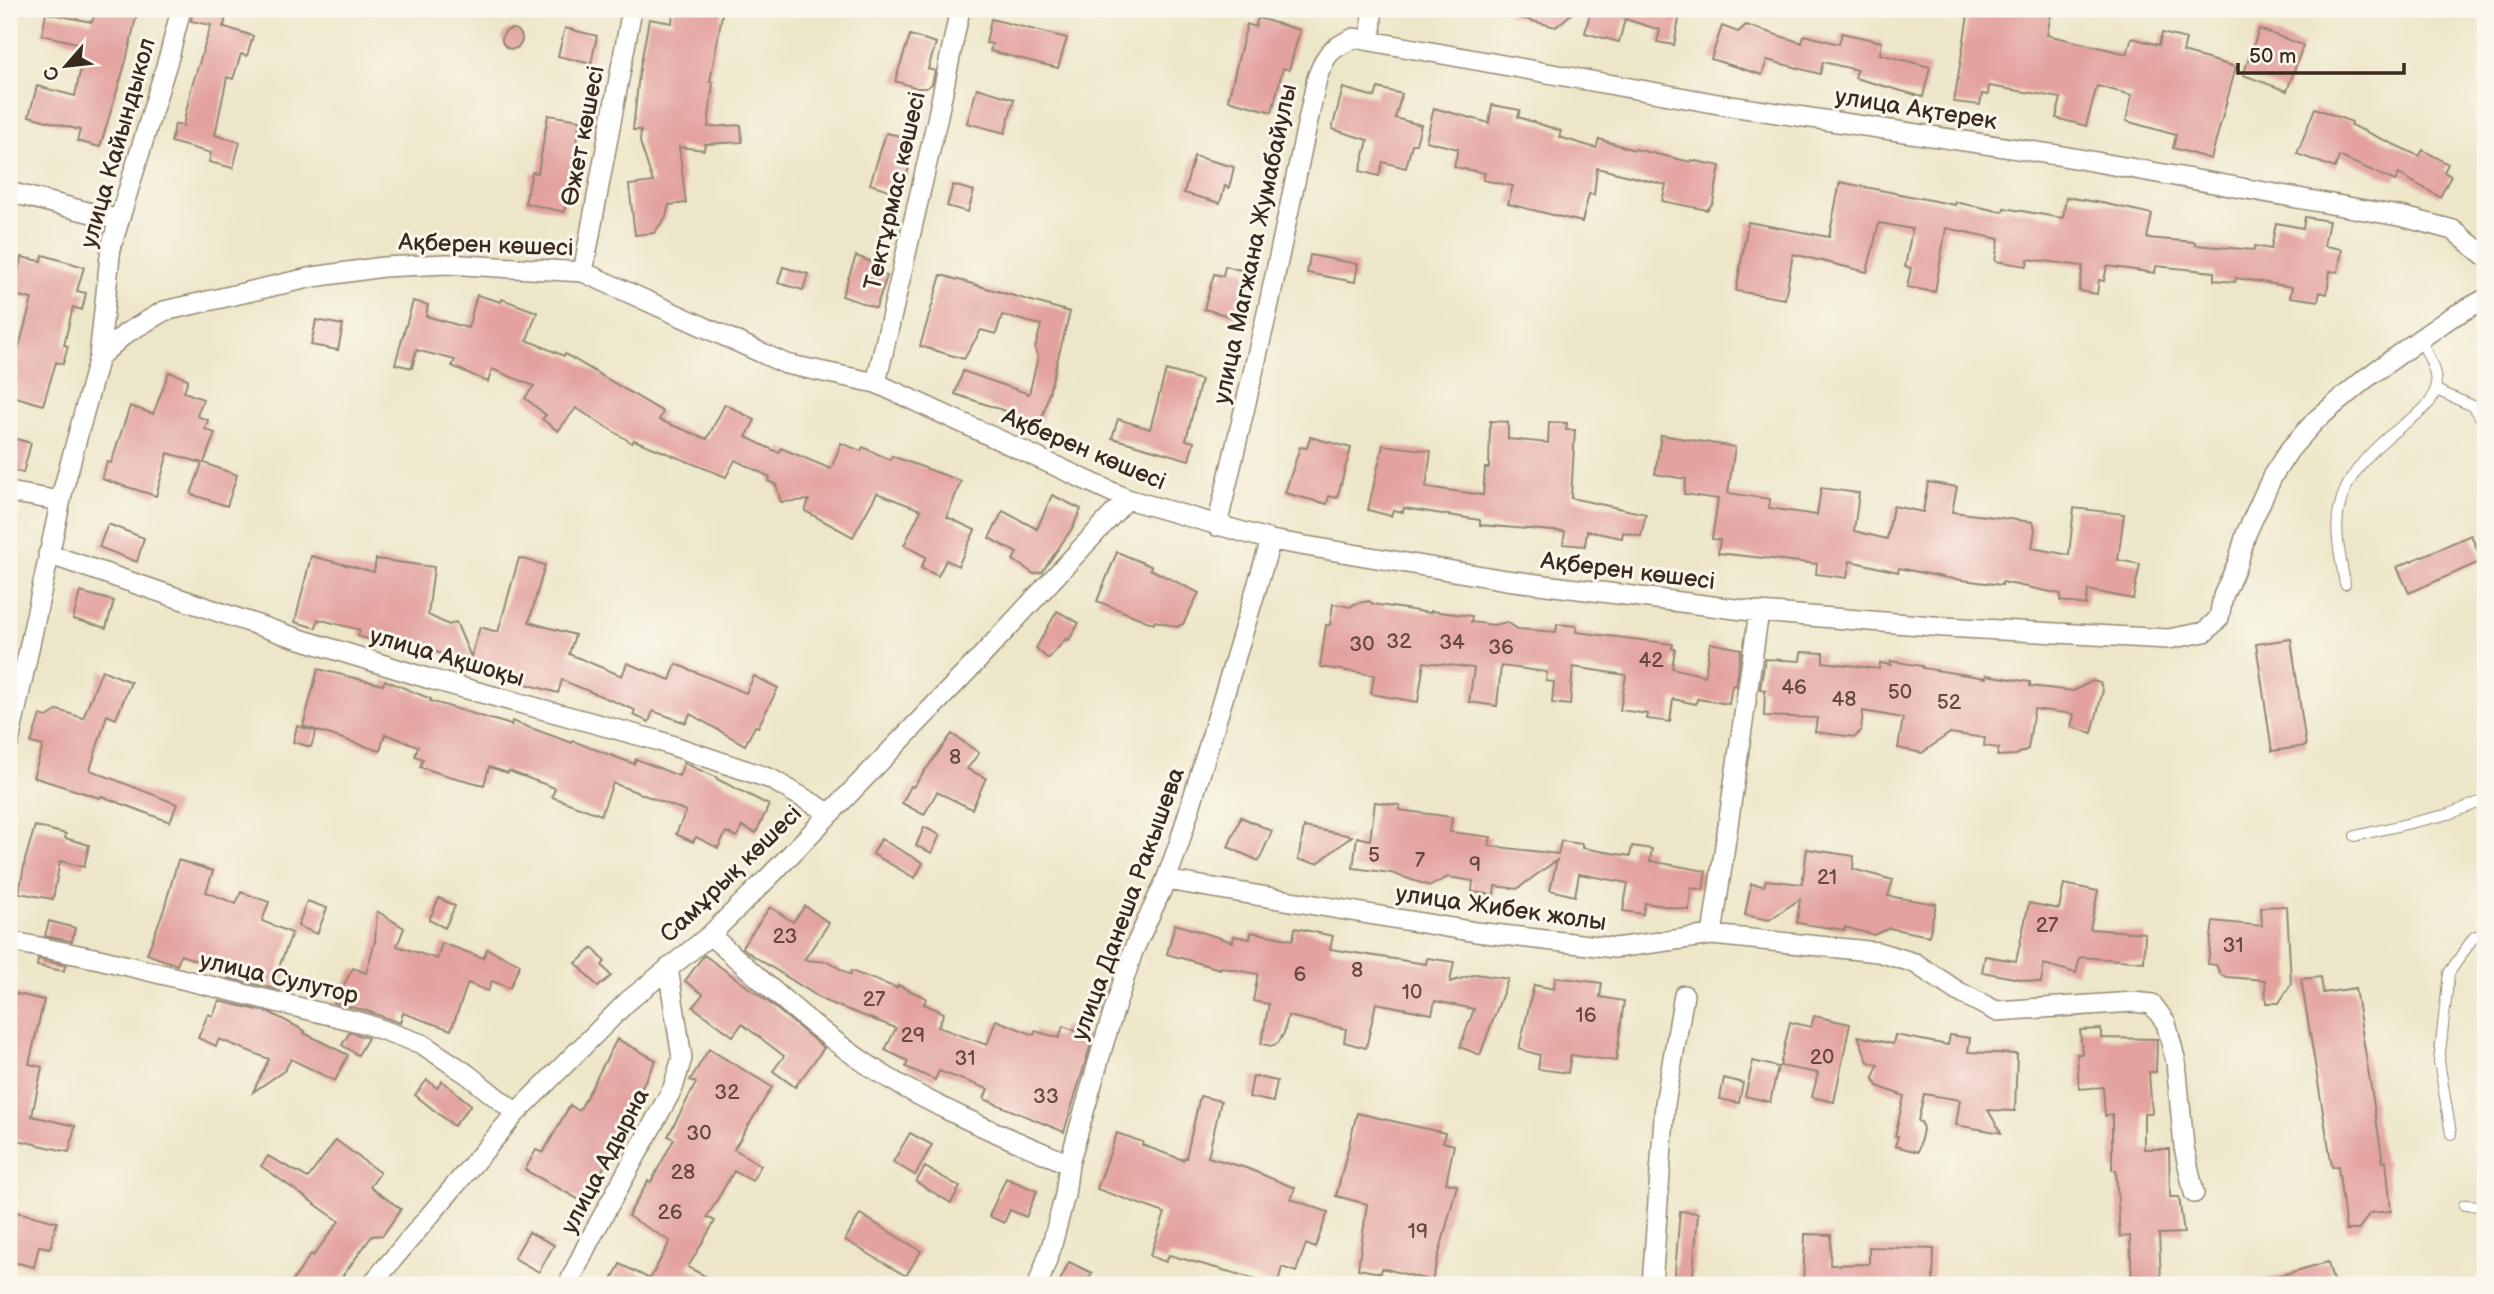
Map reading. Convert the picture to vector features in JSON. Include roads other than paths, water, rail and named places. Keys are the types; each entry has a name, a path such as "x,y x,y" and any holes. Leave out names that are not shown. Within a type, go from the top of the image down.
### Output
{"street":[{"name":"улица Кайындыкол","path":"9,742 60,501 99,357 111,247 181,9"},
{"name":"Өжет көшесі","path":"583,272 632,9"},
{"name":"Тектұрмас көшесі","path":"876,383 960,9"},
{"path":"1371,41 1372,9"},
{"name":"улица Магжана Жумабайулы","path":"1217,526 1317,78 1322,63 1333,48 1354,38 1371,41"},
{"name":"улица Ақтерек","path":"1371,41 1724,105 2057,155 2404,217 2453,230 2485,256"},
{"path":"9,192 119,220"},
{"name":"Ақберен көшесі","path":"99,357 125,334 164,312 313,277 383,267 447,264 583,272 786,364 876,383 1127,499 1271,540 1506,580 1759,612 1945,627 2168,639 2205,632 2219,618 2223,596 2238,562 2246,534 2273,475 2290,449 2316,420 2420,339 2450,318 2485,299"},
{"path":"9,492 60,501"},
{"name":"Самұрық көшесі","path":"371,1285 516,1113 628,1001 710,935 769,877 977,661 1127,499"},
{"name":"улица Данеша Ракышева","path":"1038,1285 1051,1248 1065,1195 1069,1164 1097,1065 1133,951 1166,880 1271,540"},
{"name":"улица Ақшоқы","path":"48,554 287,635 404,671 656,740 771,779 829,813"},
{"path":"1712,935 1759,612"},
{"name":"улица Жибек жолы","path":"1166,880 1476,932 1615,948 1712,935 1878,952 1915,963 1996,1011 2152,1003 2166,1023 2176,1062 2184,1147 2194,1193"},
{"path":"710,935 800,1014 884,1075 964,1120 1069,1164"},
{"name":"улица Сулутор","path":"9,941 99,959 363,1023 422,1044 467,1074 516,1113"},
{"name":"улица Адырна","path":"568,1285 588,1243 673,1088 682,1058 668,968"},
{"path":"1652,1285 1665,1104 1684,995"}],"lane":[{"path":"2345,584 2339,545 2339,509 2353,476 2382,441 2426,408 2436,390 2432,363 2420,339"},
{"path":"2436,390 2473,406 2485,424"},
{"path":"2355,836 2449,814 2485,800"},
{"path":"2451,1134 2439,1062 2449,973 2474,937 2485,933"},
{"path":"2464,1205 2485,1206"}]}
